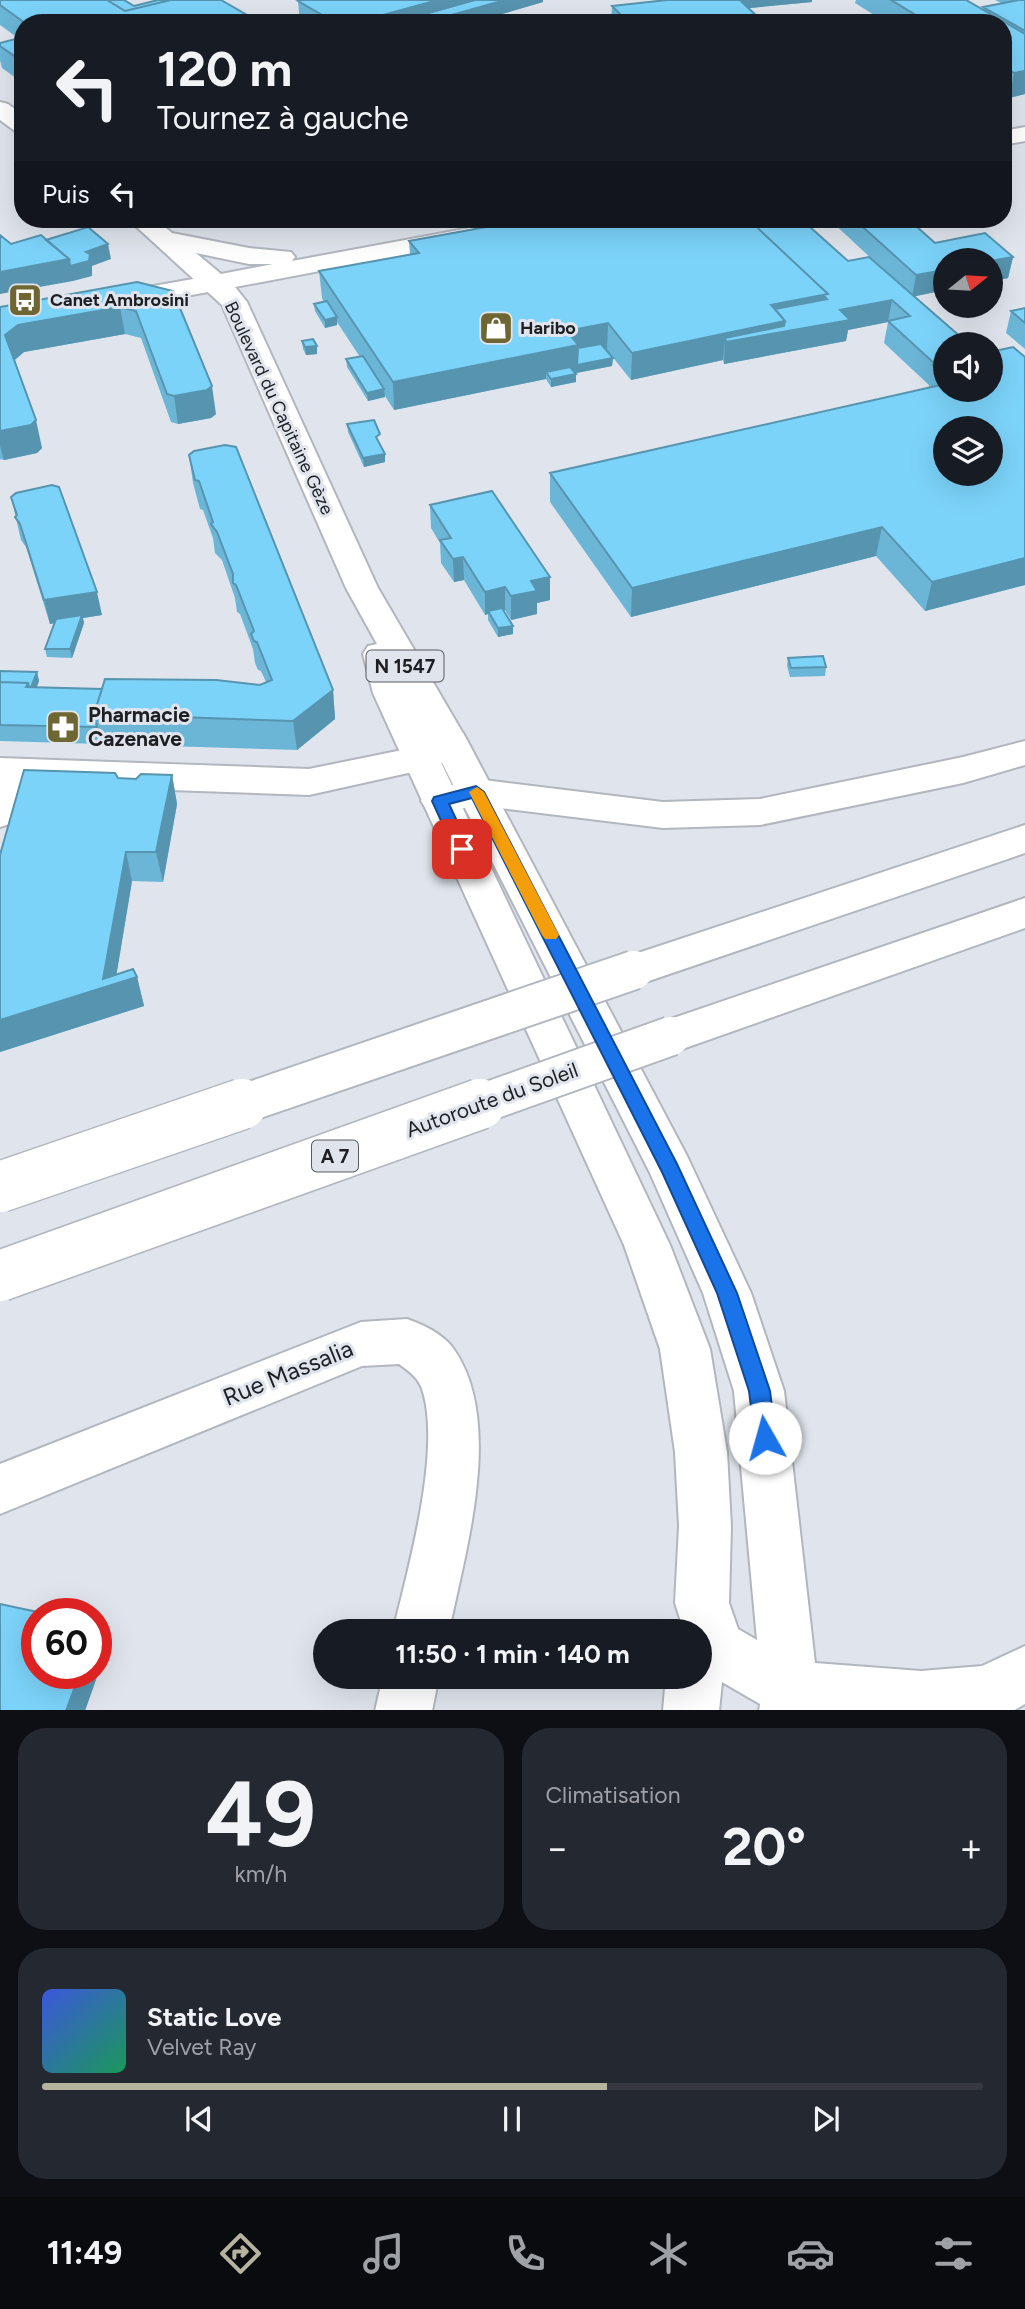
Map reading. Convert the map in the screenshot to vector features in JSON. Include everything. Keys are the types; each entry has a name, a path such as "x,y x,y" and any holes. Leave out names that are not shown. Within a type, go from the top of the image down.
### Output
{"main road":[{"name":"Boulevard du Capitaine Gèze","path":"151,228 216,283 234,302 362,588 391,693 436,750 458,796"},
{"path":"100,303 509,228"},
{"path":"166,240 259,257 303,257 402,248"},
{"path":"0,814 7,771 309,782 436,750"},
{"path":"458,796 663,815 760,812 963,770 1025,753"},
{"path":"458,796 671,1170 727,1293 760,1391 788,1700"},
{"path":"458,796 647,1245 685,1349 701,1452 705,1526 700,1617 717,1648 788,1700 921,1699 986,1694 1025,1674"},
{"path":"0,1187 1025,839"},
{"name":"Autoroute du Soleil","path":"0,1276 671,1036 1025,913"},
{"name":"Rue Massalia","path":"0,1489 361,1343 407,1341 439,1367 452,1395 453,1427 446,1515 424,1619"},
{"path":"403,1710 408,1689"},
{"path":"691,1710 693,1689"}],"building":[{"path":"0,0 107,0 125,11 171,0 221,0 245,14 14,15 0,5"},
{"path":"107,0 124,0 134,6 171,0 125,11"},
{"path":"438,0 386,14 320,14 298,1"},
{"path":"475,0 505,0 455,14 425,14"},
{"path":"667,0 740,0 755,14 620,14 612,6"},
{"path":"891,0 966,0 990,14 914,14"},
{"path":"1025,0 1025,31 1012,24 1012,14 995,14 983,7"},
{"path":"1012,27 1025,34 1025,71 1014,73"},
{"path":"14,39 14,56 0,46 0,43"},
{"path":"89,228 108,244 86,252 90,254 89,261 70,266 69,259 46,240"},
{"path":"480,228 758,228 828,294 771,305 785,321 632,353 608,323 567,331 578,345 393,382 319,271 419,253 409,241"},
{"path":"758,228 811,228 848,261 869,257 933,313 933,318 939,318 955,332 933,332 933,362 888,321 910,316 892,300 840,310 850,320 726,342 725,338 784,326 785,321 775,309 827,299 823,295 828,294"},
{"path":"864,228 918,228 935,243 985,233 1002,248 933,248 933,272 916,275"},
{"path":"0,235 11,244 41,235 69,259 0,272"},
{"path":"1003,248 1013,257 1003,259"},
{"path":"137,282 173,291 212,386 207,390 174,396 167,394 136,311 120,307 18,325 5,335 36,420 31,425 0,431 0,307"},
{"path":"327,301 337,317 325,320 314,304"},
{"path":"1025,308 1025,323 1011,311"},
{"path":"313,339 317,346 305,347 302,341"},
{"path":"601,344 613,358 577,365 578,348"},
{"path":"1013,347 1025,357 1025,558 932,582 882,527 632,588 550,473 933,387 933,402 1003,402 1003,349"},
{"path":"363,356 384,389 367,393 346,359"},
{"path":"570,367 576,374 551,379 546,372"},
{"path":"374,420 380,434 376,437 385,454 363,458 347,424"},
{"path":"225,445 236,447 333,690 293,721 94,714 105,679 216,680 260,685 272,680 257,642 251,634 254,631 233,583 233,574 217,532 211,524 213,522 199,481 195,480 189,455 194,451"},
{"path":"52,485 59,487 97,592 44,600 20,524 15,517 17,515 11,497 16,493"},
{"path":"492,491 550,577 531,581 537,591 511,596 505,587 485,592 463,557 453,559 440,540 451,538 430,505"},
{"path":"502,608 513,626 498,628 488,611"},
{"path":"82,615 70,649 45,649 56,619"},
{"path":"823,656 826,667 791,668 788,658"},
{"path":"0,671 37,672 29,687 28,683 0,682"},
{"path":"0,682 28,683 26,687 102,689 94,714 97,727 0,725"},
{"path":"24,770 115,773 118,778 136,779 141,774 172,775 156,852 126,852 103,979 133,969 137,977 0,1020 0,855"},
{"path":"0,1604 21,1608 21,1689 74,1689 66,1710 0,1710"}],"slow traffic":[{"path":"477,792 550,935"}],"place":[{"name":"Canet Ambrosini","path":"25,300"},
{"name":"Haribo","path":"496,328"},
{"name":"Pharmacie Cazenave","path":"63,727"}],"route":[{"path":"462,849 440,801 476,792 671,1170 727,1293 760,1391 765,1438"}]}
